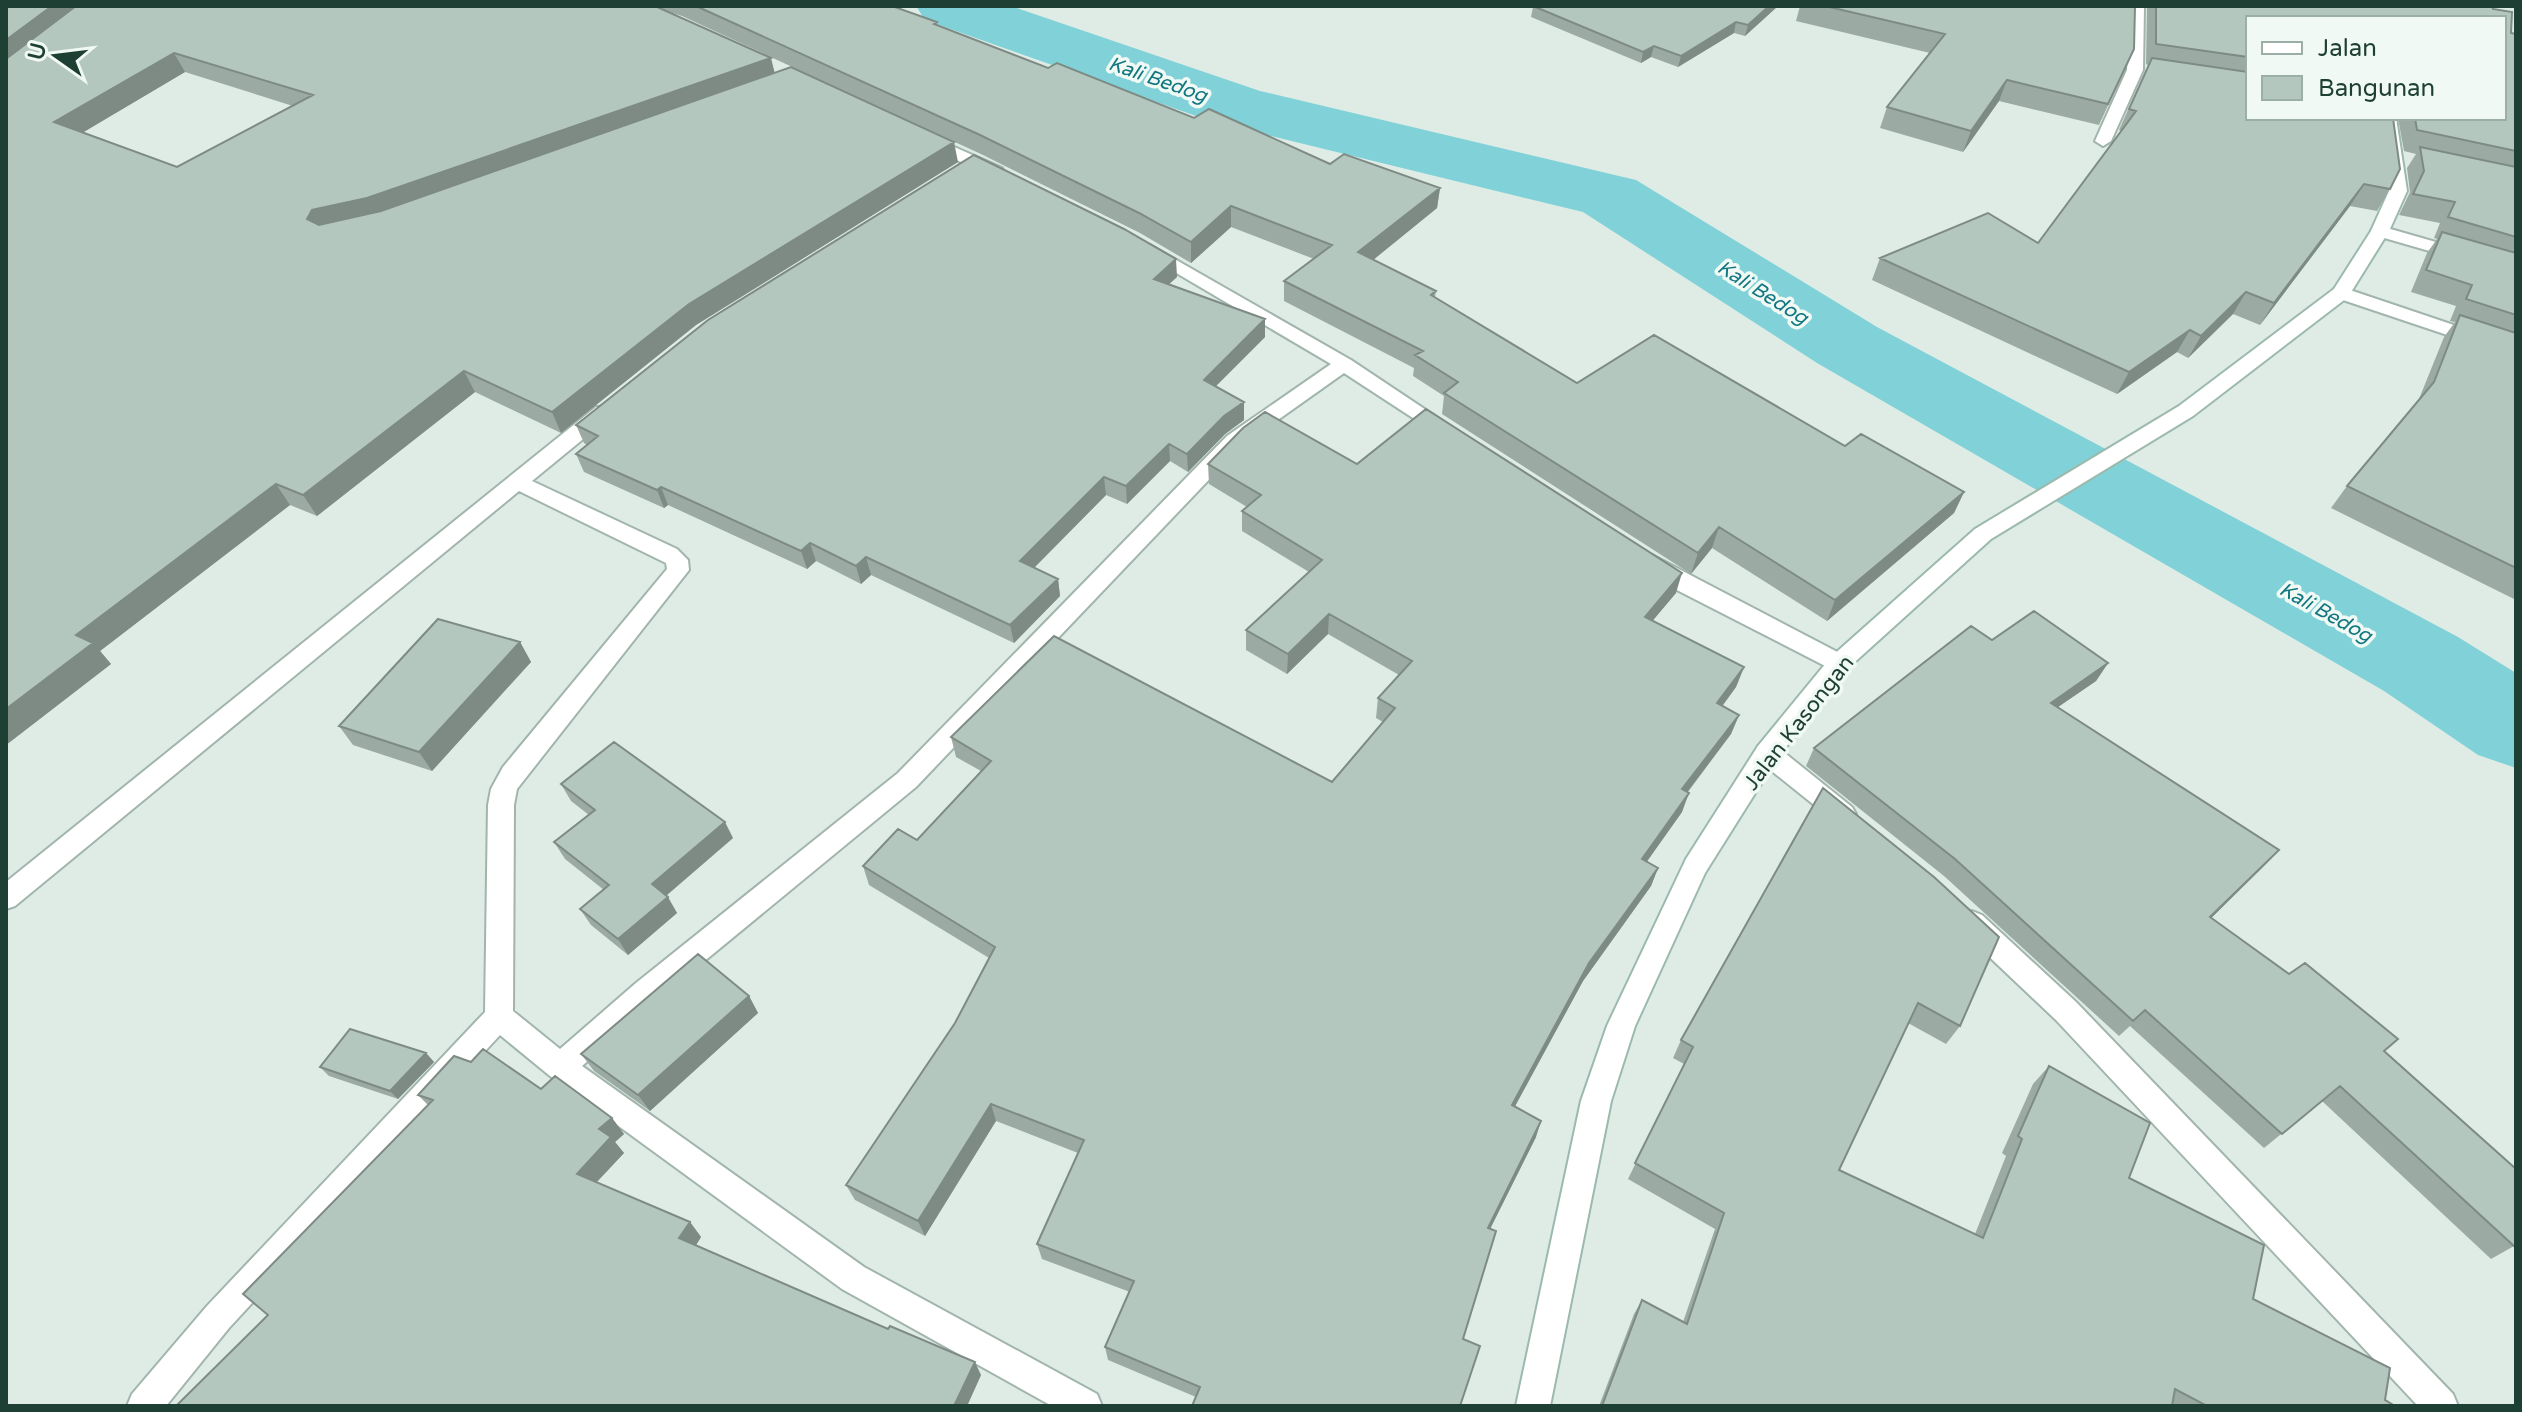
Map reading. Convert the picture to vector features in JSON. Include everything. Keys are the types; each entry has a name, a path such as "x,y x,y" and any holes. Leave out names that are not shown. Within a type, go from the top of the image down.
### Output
{"street":[{"path":"2103,141 2142,71 2137,6"},
{"name":"Jalan Kasongan","path":"1533,1406 1596,1101 1621,1026 1695,867 1767,753 1839,663 1983,534 2186,411 2341,293 2380,231 2398,191 2388,120"},
{"path":"907,130 1019,184"},
{"path":"949,179 976,162"},
{"path":"2380,231 2516,271"},
{"path":"1133,240 1344,364 1464,442"},
{"path":"2341,293 2516,352"},
{"path":"560,1067 646,992 907,780 1234,441 1344,364"},
{"path":"6,898 622,397"},
{"path":"144,1406 218,1317 499,1017 501,805 504,789 512,774 678,570 677,560 669,554 517,482"},
{"path":"1637,554 1677,580 1839,663"},
{"path":"1767,753 1862,829"},
{"path":"1955,907 2066,1011 2441,1406"},
{"path":"499,1017 560,1067 853,1278 1085,1406"}],"building":[{"path":"6,6 52,6 6,40"},
{"path":"76,6 655,6 771,58 367,198 312,210 307,219 319,225 381,211 791,67 954,142 689,304 552,412 464,371 303,495 276,484 76,635 93,643 6,709 6,59","holes":["174,53 313,95 177,167 54,122"]},
{"path":"696,6 892,6 1048,68 1057,63 1194,118 1209,109 1330,164 1344,154 1440,188 1358,252 1436,291 1431,295 1577,383 1654,335 1845,446 1861,434 1964,492 1835,600 1719,527 1698,553 1444,393 1458,382 1415,355 1423,351 1284,281 1332,245 1231,206 1191,242 980,135"},
{"path":"1533,6 1769,6 1748,25 1736,22 1681,56 1654,46 1643,52"},
{"path":"1825,6 2135,6 2134,49 2108,104 2007,80 1971,131 1887,107 1945,34"},
{"path":"2156,6 2493,6 2493,9 2512,12 2511,33 2516,34 2516,151 2417,130 2415,120 2506,120 2506,16 2246,16 2246,57 2156,44"},
{"path":"2152,58 2246,72 2246,120 2393,120 2400,169 2390,189 2364,184 2274,303 2246,292 2201,336 2190,330 2129,372 1880,258 1988,213 2038,243 2136,111 2129,109"},
{"path":"2420,147 2516,167 2516,237 2448,217 2455,202 2413,194 2424,171"},
{"path":"974,155 1124,229 1176,259 1154,279 1265,319 1204,380 1244,402 1224,416 1187,454 1169,444 1126,486 1104,477 1020,561 1058,579 1010,625 866,557 856,566 810,543 801,551 661,487 657,490 576,454 598,436 576,425 708,320"},
{"path":"2442,232 2516,253 2516,315 2466,299 2472,285 2426,270"},
{"path":"2460,315 2516,333 2516,568 2347,486 2434,382"},
{"path":"1426,409 1682,573 1645,617 1744,667 1717,703 1739,715 1682,789 1689,793 1642,859 1658,868 1589,963 1512,1105 1541,1121 1488,1228 1496,1231 1463,1339 1480,1346 1460,1406 1192,1406 1200,1387 1105,1347 1134,1281 1037,1244 1084,1140 991,1104 918,1221 846,1185 955,1023 995,947 863,866 898,829 917,840 991,761 951,737 1054,636 1332,782 1395,708 1378,698 1412,661 1329,614 1288,654 1246,630 1322,560 1242,511 1261,495 1208,464 1243,428 1265,412 1357,464"},
{"path":"2034,611 2108,663 2051,703 2279,850 2210,917 2289,974 2305,963 2398,1039 2384,1051 2516,1169 2516,1245 2340,1086 2282,1134 2145,1010 2133,1021 1955,859 1814,748 1971,626 1992,640"},
{"path":"438,619 520,642 419,752 339,726"},
{"path":"614,742 725,822 652,884 668,897 618,939 580,909 609,885 554,842 595,810 561,784"},
{"path":"1823,788 1934,877 1999,937 1960,1026 1918,1003 1839,1170 1983,1238 2022,1139 2018,1136 2049,1066 2150,1123 2129,1178 2264,1245 2253,1299 2390,1368 2385,1400 2395,1406 2207,1406 2175,1389 2172,1406 1602,1406 1642,1300 1687,1324 1724,1213 1635,1163 1693,1047 1681,1040"},
{"path":"698,954 749,996 638,1095 581,1054"},
{"path":"350,1029 426,1053 390,1091 320,1067"},
{"path":"483,1049 541,1089 555,1076 612,1118 599,1129 611,1137 577,1174 690,1222 679,1238 888,1329 890,1326 975,1362 954,1406 176,1406 268,1315 243,1294 433,1100 418,1095 454,1056 471,1062"}],"waterway":[{"name":"Kali Bedog","path":"948,6 1238,107 1609,196 1847,345 2421,664 2516,726"}]}
